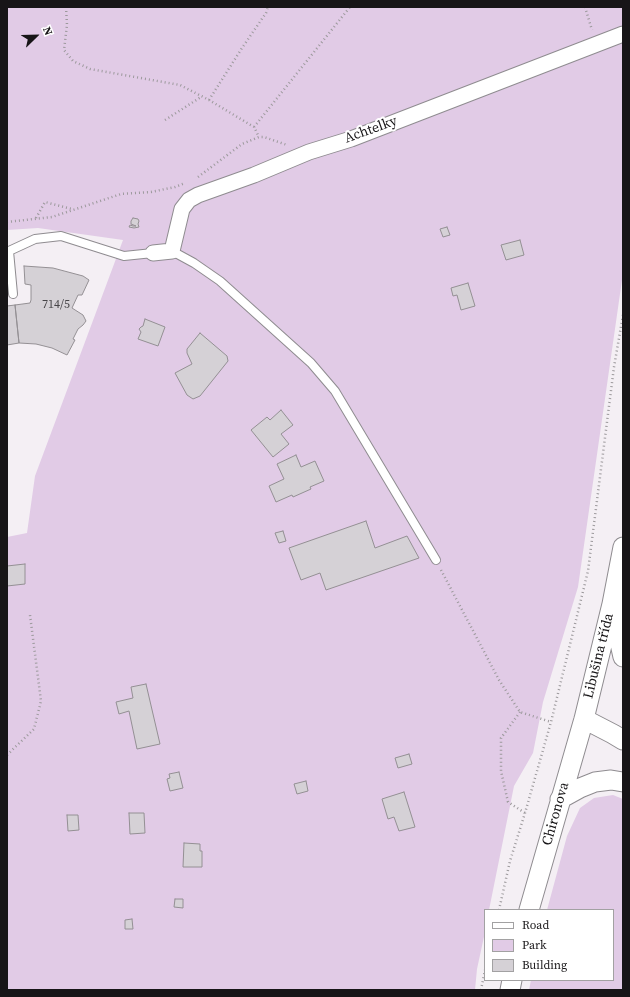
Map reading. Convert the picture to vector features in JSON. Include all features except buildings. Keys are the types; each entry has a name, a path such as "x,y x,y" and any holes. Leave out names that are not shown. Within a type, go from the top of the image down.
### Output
{"street":[{"name":"Achtelky","path":"172,252 182,209 189,200 198,195 254,175 309,152 351,139 623,34"},
{"path":"152,253 172,252"},
{"name":"Libušina třída","path":"584,718 615,590 623,547"},
{"path":"615,590 618,630 623,657"},
{"path":"584,718 623,740"},
{"name":"Chironova","path":"529,909 584,718"},
{"path":"560,799 595,782 611,780 623,782"}],"lane":[{"path":"13,294 8,251 35,239 60,236 124,256 152,253"},
{"path":"172,252 194,263 220,281 311,363 334,391 436,560"}],"path":[{"path":"66,7 67,26 64,50 73,61 90,69 180,85 209,100 254,127 259,137"},
{"path":"209,100 266,13 268,7"},
{"path":"254,127 350,7"},
{"path":"585,7 596,44"},
{"path":"165,120 202,97"},
{"path":"195,179 242,144 259,137 264,137 309,152"},
{"path":"7,222 52,217 121,194 151,192 175,187 188,182"},
{"path":"36,219 45,202 73,210"},
{"path":"499,909 510,861 551,722 588,571 614,367 623,315"},
{"path":"436,560 499,680 520,712 551,722"},
{"path":"7,755 34,729 41,701 30,615"},
{"path":"520,712 501,738 501,770 508,802 525,813"},
{"path":"481,990 484,975"}],"green space":[{"path":"7,7 623,7 623,273 578,587 543,702 533,753 514,786 489,909 484,909 484,937 477,969 475,990 7,990 7,537 27,533 35,476 123,240 38,228 7,230"},
{"path":"613,795 623,799 623,990 529,990 531,981 614,981 614,909 547,909 567,836 580,808 594,798"}]}
